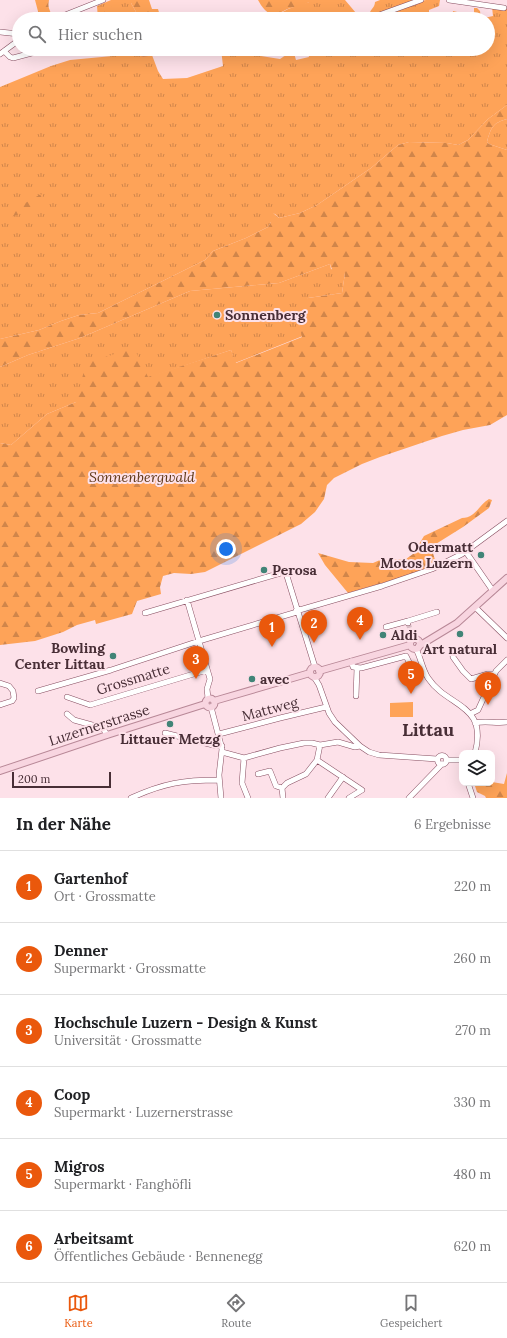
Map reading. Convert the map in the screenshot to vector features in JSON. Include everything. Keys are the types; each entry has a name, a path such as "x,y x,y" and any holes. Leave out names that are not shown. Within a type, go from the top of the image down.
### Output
{"main road":[{"path":"418,647 420,643 413,640 412,648 418,647 451,627 507,578"},
{"name":"Luzernerstrasse","path":"0,771 107,735 210,703 351,662 413,640 431,638"}],"street":[{"path":"73,12 104,0"},
{"path":"388,12 421,0"},
{"path":"449,0 504,8"},
{"path":"0,32 12,33"},
{"path":"12,45 2,53 13,58 21,56"},
{"path":"38,691 111,670 199,641 378,587 432,569 466,552 507,521"},
{"path":"466,552 493,591"},
{"path":"145,613 282,571 286,574 314,672 326,707 340,728 369,752 385,756 441,763 459,760"},
{"path":"187,600 210,679 207,689 222,749 219,780 221,798"},
{"path":"475,607 507,638"},
{"path":"386,627 408,622 436,612"},
{"path":"418,647 424,670 428,678 436,687 470,714 475,723 478,736 476,750"},
{"path":"351,662 352,666 357,668 406,656 414,672 424,670"},
{"path":"453,657 471,679 488,674 494,674"},
{"path":"470,714 478,709 496,669 507,660"},
{"path":"356,696 357,668"},
{"name":"Grossmatte","path":"67,697 90,705 207,670"},
{"path":"0,683 9,686 13,691 14,698 12,701 0,705"},
{"name":"Mattweg","path":"219,734 326,707"},
{"path":"67,714 74,720 102,728 107,735"},
{"path":"475,723 481,721 498,723 507,722"},
{"path":"164,734 217,746 244,758 304,743 320,745 338,742 355,748 360,746"},
{"path":"282,788 288,783 306,774 317,760 320,745"},
{"path":"244,758 242,783 248,798"},
{"path":"317,760 362,790 349,798"},
{"path":"409,798 441,763"},
{"path":"258,774 270,771 276,786 282,788"},
{"path":"328,798 342,777"},
{"path":"130,798 165,784 183,781 219,780"},
{"path":"469,786 473,798"},
{"path":"282,788 283,798"}],"green space":[{"path":"35,0 49,0 51,12 38,12"},
{"path":"111,0 131,0 136,12 97,12 97,6"},
{"path":"131,0 149,0 152,9 158,9 159,12 136,12"},
{"path":"258,0 309,0 309,2 298,8 292,8 282,12 267,12"},
{"path":"309,0 345,0 355,12 282,12 309,2"},
{"path":"380,0 419,0 384,12 370,12 375,2"},
{"path":"440,0 439,6 429,10 429,12 389,12 416,2"},
{"path":"108,6 117,8 121,12 104,12"},
{"path":"492,7 507,9 507,105 488,119 468,140 458,145 447,143 409,142 398,145 371,168 317,205 300,213 279,218 275,214 271,213 271,222 268,227 246,238 213,251 205,260 98,313 79,315 39,330 0,339 0,87 51,66 70,60 112,56 152,56 163,79 187,78 223,66 222,56 261,56 280,59 284,56 295,56 296,60 309,56 495,56 495,12 493,12"},
{"path":"474,8 477,8 480,11 474,12"},
{"name":"Sonnenbergwald","path":"507,105 507,119 493,126 487,142 507,150 507,415 490,425 442,436 380,457 334,478 327,485 324,499 315,512 301,524 205,572 191,574 174,573 163,576 160,587 161,594 137,601 132,614 96,624 95,620 77,625 63,632 35,641 0,645 0,443 11,445 47,414 76,402 86,363 134,348 148,377 231,350 236,363 302,337 298,320 305,315 302,306 308,298 342,293 345,273 334,275 330,264 279,283 190,291 80,338 28,355 0,367 0,339 39,330 79,315 98,313 205,260 213,251 246,238 268,227 271,222 272,212 279,218 300,213 317,205 371,168 398,145 409,142 447,143 458,145 468,140 488,119"},
{"path":"507,119 507,150 487,142 493,126"},
{"path":"41,194 43,197 40,204 17,215 2,220 1,218 6,214"},
{"path":"330,264 331,269 345,273 342,293 308,298 305,315 298,320 303,336 235,363 231,350 76,402 47,414 11,445 0,443 0,367 28,355 80,338 190,291 279,283"},
{"path":"489,499 492,500 489,508 463,527 431,547 437,566 393,580 348,593 325,565 318,553 349,562 373,563 380,560 406,559 413,554 424,536 474,514"},
{"path":"413,702 413,717 390,717 390,703"},
{"path":"507,773 507,798 486,798 477,792 475,786 495,786 495,782 504,784"}],"tunnel":[{"path":"408,623 412,635"}],"place":[{"name":"Sonnenberg","path":"217,315"},
{"name":"Odermatt Motos Luzern","path":"481,555"},
{"name":"Perosa","path":"264,570"},
{"name":"Art natural","path":"460,634"},
{"name":"Aldi","path":"383,635"},
{"name":"Coop","path":"360,640"},
{"name":"Denner","path":"314,643"},
{"name":"Gartenhof","path":"272,647"},
{"name":"Bowling Center Littau","path":"113,656"},
{"name":"Hochschule Luzern - Design & Kunst","path":"196,679"},
{"name":"avec","path":"252,679"},
{"name":"Migros","path":"411,694"},
{"name":"Arbeitsamt","path":"488,705"},
{"name":"Littauer Metzg","path":"170,724"}],"district":[{"name":"Littau","path":"428,729"}]}
